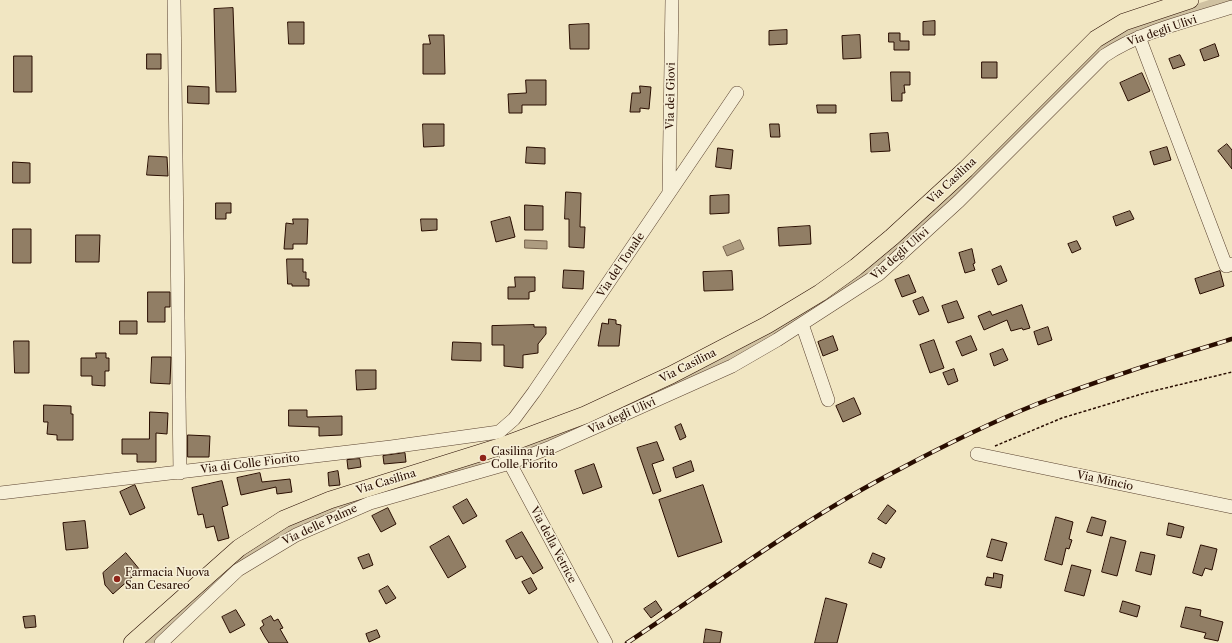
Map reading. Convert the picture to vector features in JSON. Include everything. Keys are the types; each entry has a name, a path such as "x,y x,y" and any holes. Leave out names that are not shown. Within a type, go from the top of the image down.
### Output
{"main road":[{"name":"Via Casilina","path":"132,643 239,548 279,521 303,510 500,439 586,415 671,375 767,325 820,293 880,247 949,184 1092,42 1118,25 1161,4 1190,0"}],"street":[{"path":"174,0 180,473"},
{"name":"Via dei Giovi","path":"669,192 672,0"},
{"name":"Via degli Ulivi","path":"510,463 642,408 732,366 802,324 879,274 959,201 1098,60 1117,47 1139,37 1232,7"},
{"path":"1139,37 1226,266 1232,264"},
{"name":"Via del Tonale","path":"500,439 534,392 737,93"},
{"path":"802,324 828,400"},
{"name":"Via di Colle Fiorito","path":"0,493 391,448 500,439"},
{"name":"Via della Vetrice","path":"500,439 510,463 606,643"},
{"name":"Via Mincio","path":"977,454 1232,507"},
{"name":"Via delle Palme","path":"161,643 229,577 250,561 286,540 333,517 370,503 510,463"}],"path":[{"path":"977,454 1062,418 1145,393 1232,372"}],"shaded area":[{"path":"1209,0 1232,0 1232,4 1116,46 880,269 747,355 515,457 512,450 804,310 1097,47 1141,22"},
{"path":"525,240 547,241 547,249 525,248"},
{"path":"740,240 744,249 727,256 723,247"},
{"path":"483,459 485,465 288,536 159,643 145,643 233,561 299,519"}],"building":[{"path":"233,8 236,92 216,92 214,9"},
{"path":"935,21 935,35 923,35 923,22"},
{"path":"288,22 304,22 304,44 289,44"},
{"path":"589,24 589,49 570,49 569,25"},
{"path":"787,30 787,44 769,45 769,31"},
{"path":"889,33 900,33 900,41 909,41 909,50 894,50 894,42 889,42"},
{"path":"429,35 444,35 445,74 423,74 423,44 430,44"},
{"path":"860,35 861,58 843,59 842,36"},
{"path":"1215,44 1219,56 1204,61 1200,50"},
{"path":"147,54 161,54 161,69 147,69"},
{"path":"1180,55 1185,65 1173,69 1169,59"},
{"path":"14,56 32,56 32,92 14,92"},
{"path":"982,62 997,62 997,78 982,78"},
{"path":"891,72 910,72 910,85 904,85 905,93 902,93 902,101 892,101"},
{"path":"1142,73 1150,91 1128,101 1120,83"},
{"path":"526,80 546,80 546,105 522,105 522,113 509,113 508,94 526,93"},
{"path":"188,86 209,87 209,104 188,103"},
{"path":"640,86 651,87 649,109 640,108 640,112 630,112 632,93 640,93"},
{"path":"817,105 836,105 836,113 818,113"},
{"path":"423,124 444,124 444,146 424,147"},
{"path":"770,124 779,124 780,137 771,137"},
{"path":"888,133 890,151 871,152 870,134"},
{"path":"1227,144 1232,150 1232,169 1218,151"},
{"path":"527,147 545,148 545,164 526,163"},
{"path":"1167,147 1171,160 1154,165 1150,152"},
{"path":"718,148 733,150 731,169 716,167"},
{"path":"149,156 167,157 168,176 147,175"},
{"path":"13,162 30,163 30,183 13,183"},
{"path":"566,192 581,193 580,227 585,227 584,248 569,247 569,219 565,219"},
{"path":"729,195 729,213 710,214 710,196"},
{"path":"216,203 231,203 231,213 226,213 226,219 216,219"},
{"path":"525,205 543,206 543,230 525,230"},
{"path":"1130,211 1134,219 1116,226 1113,217"},
{"path":"510,217 515,237 496,242 491,222"},
{"path":"293,219 308,219 307,244 293,244 293,249 284,249 286,223 293,224"},
{"path":"421,219 437,219 437,230 422,231"},
{"path":"810,226 811,244 779,246 778,228"},
{"path":"13,229 31,229 31,263 13,263"},
{"path":"76,235 100,235 99,262 76,262"},
{"path":"1077,241 1081,249 1072,253 1068,244"},
{"path":"972,249 975,270 965,273 959,253"},
{"path":"287,259 303,259 303,272 306,272 306,279 309,279 309,286 292,286 292,284 288,284"},
{"path":"1001,266 1007,281 998,285 992,270"},
{"path":"564,270 584,271 583,289 563,288"},
{"path":"732,271 733,290 704,291 703,272"},
{"path":"1220,271 1224,286 1200,294 1195,279"},
{"path":"909,275 916,292 902,297 895,280"},
{"path":"515,277 535,277 535,291 529,292 529,299 508,299 508,287 515,287"},
{"path":"148,292 170,292 170,307 165,307 165,322 148,322"},
{"path":"923,297 929,311 919,315 913,301"},
{"path":"957,301 964,318 948,323 942,306"},
{"path":"1022,305 1030,328 1023,330 1022,328 1011,331 1007,320 984,330 978,316 990,311 992,315"},
{"path":"609,319 616,320 616,324 621,325 619,346 598,346 602,323 608,324"},
{"path":"120,321 137,321 137,334 120,334"},
{"path":"534,325 534,327 546,327 546,334 538,344 538,353 523,355 523,368 504,366 504,345 492,345 492,326"},
{"path":"1048,327 1052,340 1038,345 1034,332"},
{"path":"833,336 838,350 823,356 818,342"},
{"path":"971,336 977,350 962,356 956,342"},
{"path":"934,340 944,368 930,373 920,345"},
{"path":"14,341 29,341 29,373 15,373"},
{"path":"453,342 481,343 481,361 452,360"},
{"path":"1003,349 1008,360 994,366 990,354"},
{"path":"96,353 106,353 106,358 109,358 109,371 105,371 105,386 92,385 92,376 81,376 81,358 96,358"},
{"path":"152,357 171,357 170,384 151,383"},
{"path":"954,369 958,381 948,385 943,373"},
{"path":"356,370 376,370 376,389 357,390"},
{"path":"854,398 861,414 843,422 836,406"},
{"path":"44,405 71,406 71,414 73,414 73,440 57,440 57,435 47,434 48,422 44,422"},
{"path":"289,410 307,410 307,417 342,416 342,435 319,436 319,427 289,426"},
{"path":"150,412 168,413 167,434 156,433 156,462 137,462 137,454 122,454 122,439 149,439"},
{"path":"681,424 686,437 680,440 675,427"},
{"path":"188,435 210,436 209,457 188,457"},
{"path":"657,442 664,460 652,464 661,491 653,494 637,448"},
{"path":"405,453 406,462 384,464 383,456"},
{"path":"360,459 361,467 348,469 347,460"},
{"path":"691,461 694,471 676,478 673,468"},
{"path":"594,464 602,487 583,494 575,471"},
{"path":"338,471 340,485 329,486 328,473"},
{"path":"260,473 262,482 290,479 292,492 277,494 276,487 241,495 237,478"},
{"path":"222,481 228,505 222,507 229,538 218,541 214,526 206,528 203,514 198,515 192,488"},
{"path":"135,485 145,508 130,515 120,492"},
{"path":"703,485 722,542 678,557 659,500"},
{"path":"467,499 477,516 463,524 453,507"},
{"path":"888,505 896,511 886,524 878,519"},
{"path":"388,508 396,524 381,532 372,516"},
{"path":"1056,517 1073,522 1069,539 1072,540 1069,549 1066,548 1062,565 1045,560"},
{"path":"1092,517 1106,521 1102,536 1087,532"},
{"path":"85,521 88,548 66,550 63,523"},
{"path":"1169,523 1184,527 1181,538 1167,535"},
{"path":"522,532 543,568 533,574 522,556 516,559 506,541"},
{"path":"449,536 466,567 448,578 430,547"},
{"path":"1111,537 1126,541 1117,576 1102,572"},
{"path":"992,539 1007,543 1002,561 987,557"},
{"path":"1201,545 1217,549 1212,570 1205,568 1202,576 1193,573"},
{"path":"1141,552 1155,555 1151,575 1136,571"},
{"name":"Farmacia Nuova San Cesareo","path":"126,553 140,570 113,594 105,585 103,573"},
{"path":"873,553 885,558 881,568 869,563"},
{"path":"369,554 373,565 363,569 358,558"},
{"path":"1072,565 1091,570 1084,596 1065,591"},
{"path":"994,573 1003,575 1001,588 985,585 987,577 993,578"},
{"path":"531,578 537,589 529,594 522,582"},
{"path":"388,586 396,598 386,604 379,591"},
{"path":"826,598 847,604 837,643 815,643"},
{"path":"656,601 662,610 651,618 644,609"},
{"path":"1123,601 1140,606 1137,617 1120,612"},
{"path":"1186,607 1201,610 1200,616 1223,622 1218,641 1204,638 1206,633 1181,627"},
{"path":"236,610 245,625 230,633 222,617"},
{"path":"35,616 36,627 25,628 23,617"},
{"path":"271,616 274,621 278,619 283,628 280,629 288,643 269,643 265,637 260,628 264,625 262,621"},
{"path":"706,629 722,632 720,643 704,643"},
{"path":"377,630 380,637 369,642 366,634"}],"railway":[{"path":"627,643 828,509 932,452 1037,404 1085,386 1232,339"}],"place":[{"name":"Casilina /via Colle Fiorito","path":"483,458"},
{"name":"Farmacia Nuova San Cesareo","path":"117,579"}]}
